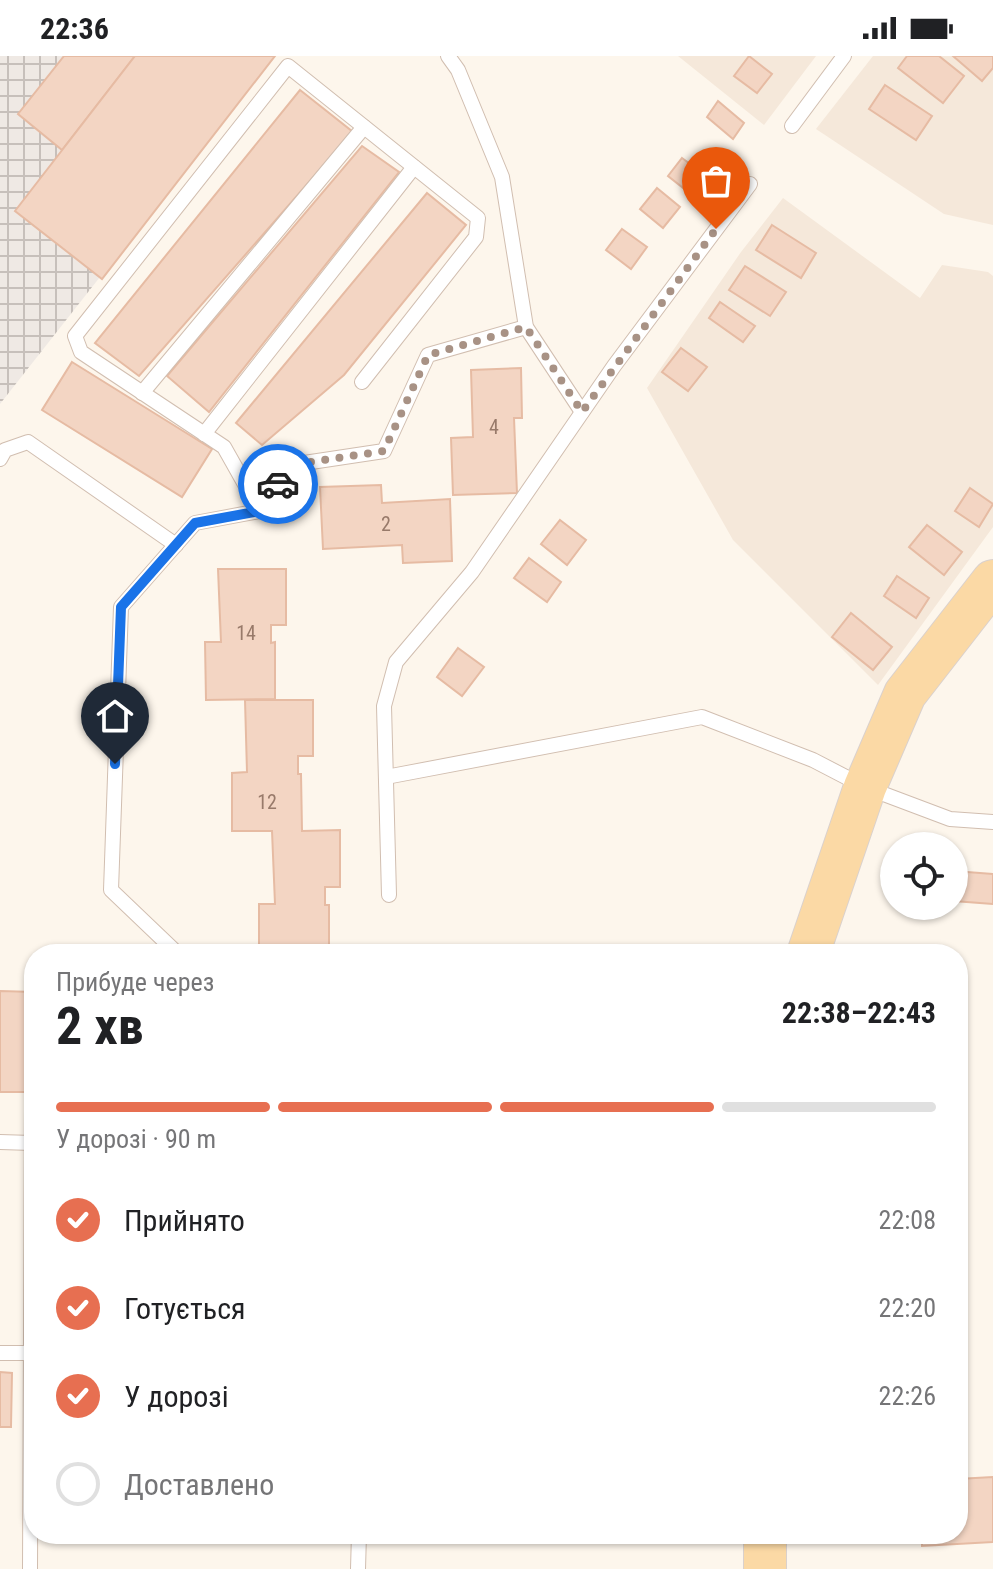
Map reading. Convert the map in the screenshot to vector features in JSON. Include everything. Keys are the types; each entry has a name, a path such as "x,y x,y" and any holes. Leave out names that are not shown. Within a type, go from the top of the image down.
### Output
{"main road":[{"path":"811,944 865,787 905,694 993,581"},
{"path":"765,1544 765,1569"}],"lane":[{"path":"448,56 458,70 502,177 526,327 582,412"},
{"path":"792,126 844,56"},
{"path":"260,511 224,447 81,352 75,336 288,66 478,218 476,237 362,382"},
{"path":"142,393 364,127"},
{"path":"204,434 414,167"},
{"path":"389,895 384,706 396,662 472,572 582,412 750,184"},
{"path":"168,944 111,890 121,607 195,523 260,511 291,465 384,451 428,355 526,327"},
{"path":"0,459 5,450 28,442 176,545"},
{"path":"386,777 702,717 813,760 865,787 950,819 993,822"},
{"path":"0,1142 24,1143"},
{"path":"0,1353 24,1353"},
{"path":"30,1544 30,1569"},
{"path":"358,1569 359,1544"}],"shaded area":[{"path":"0,56 274,56 0,404"},
{"path":"678,56 816,56 764,125"},
{"path":"873,56 993,56 993,225 944,214 816,129"},
{"path":"783,198 920,298 942,265 988,272 993,276 993,527 878,685 733,540 647,388 741,252"}],"building":[{"path":"64,56 135,56 62,150 18,114"},
{"path":"135,56 275,56 102,279 15,211"},
{"path":"749,56 772,74 757,93 734,76"},
{"path":"907,56 939,56 964,76 943,103 898,68"},
{"path":"953,56 993,56 993,68 982,81"},
{"path":"885,85 932,116 916,140 869,109"},
{"path":"300,90 353,132 139,376 95,343"},
{"path":"718,101 744,123 733,139 707,117"},
{"path":"362,146 399,172 209,412 167,376"},
{"path":"682,158 702,173 687,191 668,176"},
{"path":"657,188 680,207 663,228 640,209"},
{"path":"427,193 466,225 344,375 262,445 236,423"},
{"path":"772,225 816,253 801,278 756,250"},
{"path":"622,229 647,247 631,269 606,250"},
{"path":"745,266 786,292 770,316 729,290"},
{"path":"720,302 755,326 743,342 709,318"},
{"path":"681,348 707,367 688,391 662,372"},
{"path":"72,362 212,449 182,497 42,410"},
{"path":"521,368 522,418 514,418 517,493 453,495 451,438 473,437 471,370"},
{"path":"381,485 382,503 450,499 452,561 403,563 402,545 323,549 320,487"},
{"path":"970,488 993,504 979,527 955,511"},
{"path":"560,520 586,540 567,565 541,544"},
{"path":"927,525 962,552 944,575 909,547"},
{"path":"529,558 561,582 547,602 514,578"},
{"path":"218,569 286,569 286,625 271,625 271,643 275,642 275,699 206,700 205,642 221,642"},
{"path":"897,576 929,598 916,618 884,596"},
{"path":"851,613 892,647 873,670 832,637"},
{"path":"458,648 484,667 462,696 437,677"},
{"path":"245,700 313,700 313,756 298,756 298,774 301,774 302,831 340,830 340,887 325,887 325,905 329,905 329,944 259,944 259,904 275,904 272,831 232,831 232,773 247,772"},
{"path":"968,872 993,874 993,904 968,902"},
{"path":"0,991 24,992 24,1092 0,1092"},
{"path":"0,1372 12,1373 11,1427 0,1427"},
{"path":"993,1477 993,1542 968,1543 968,1478"}],"way so far":[{"path":"278,484 291,465 384,451 428,355 526,327 582,412 716,229"}],"route":[{"path":"115,764 121,607 195,523 260,511 278,484"}]}
